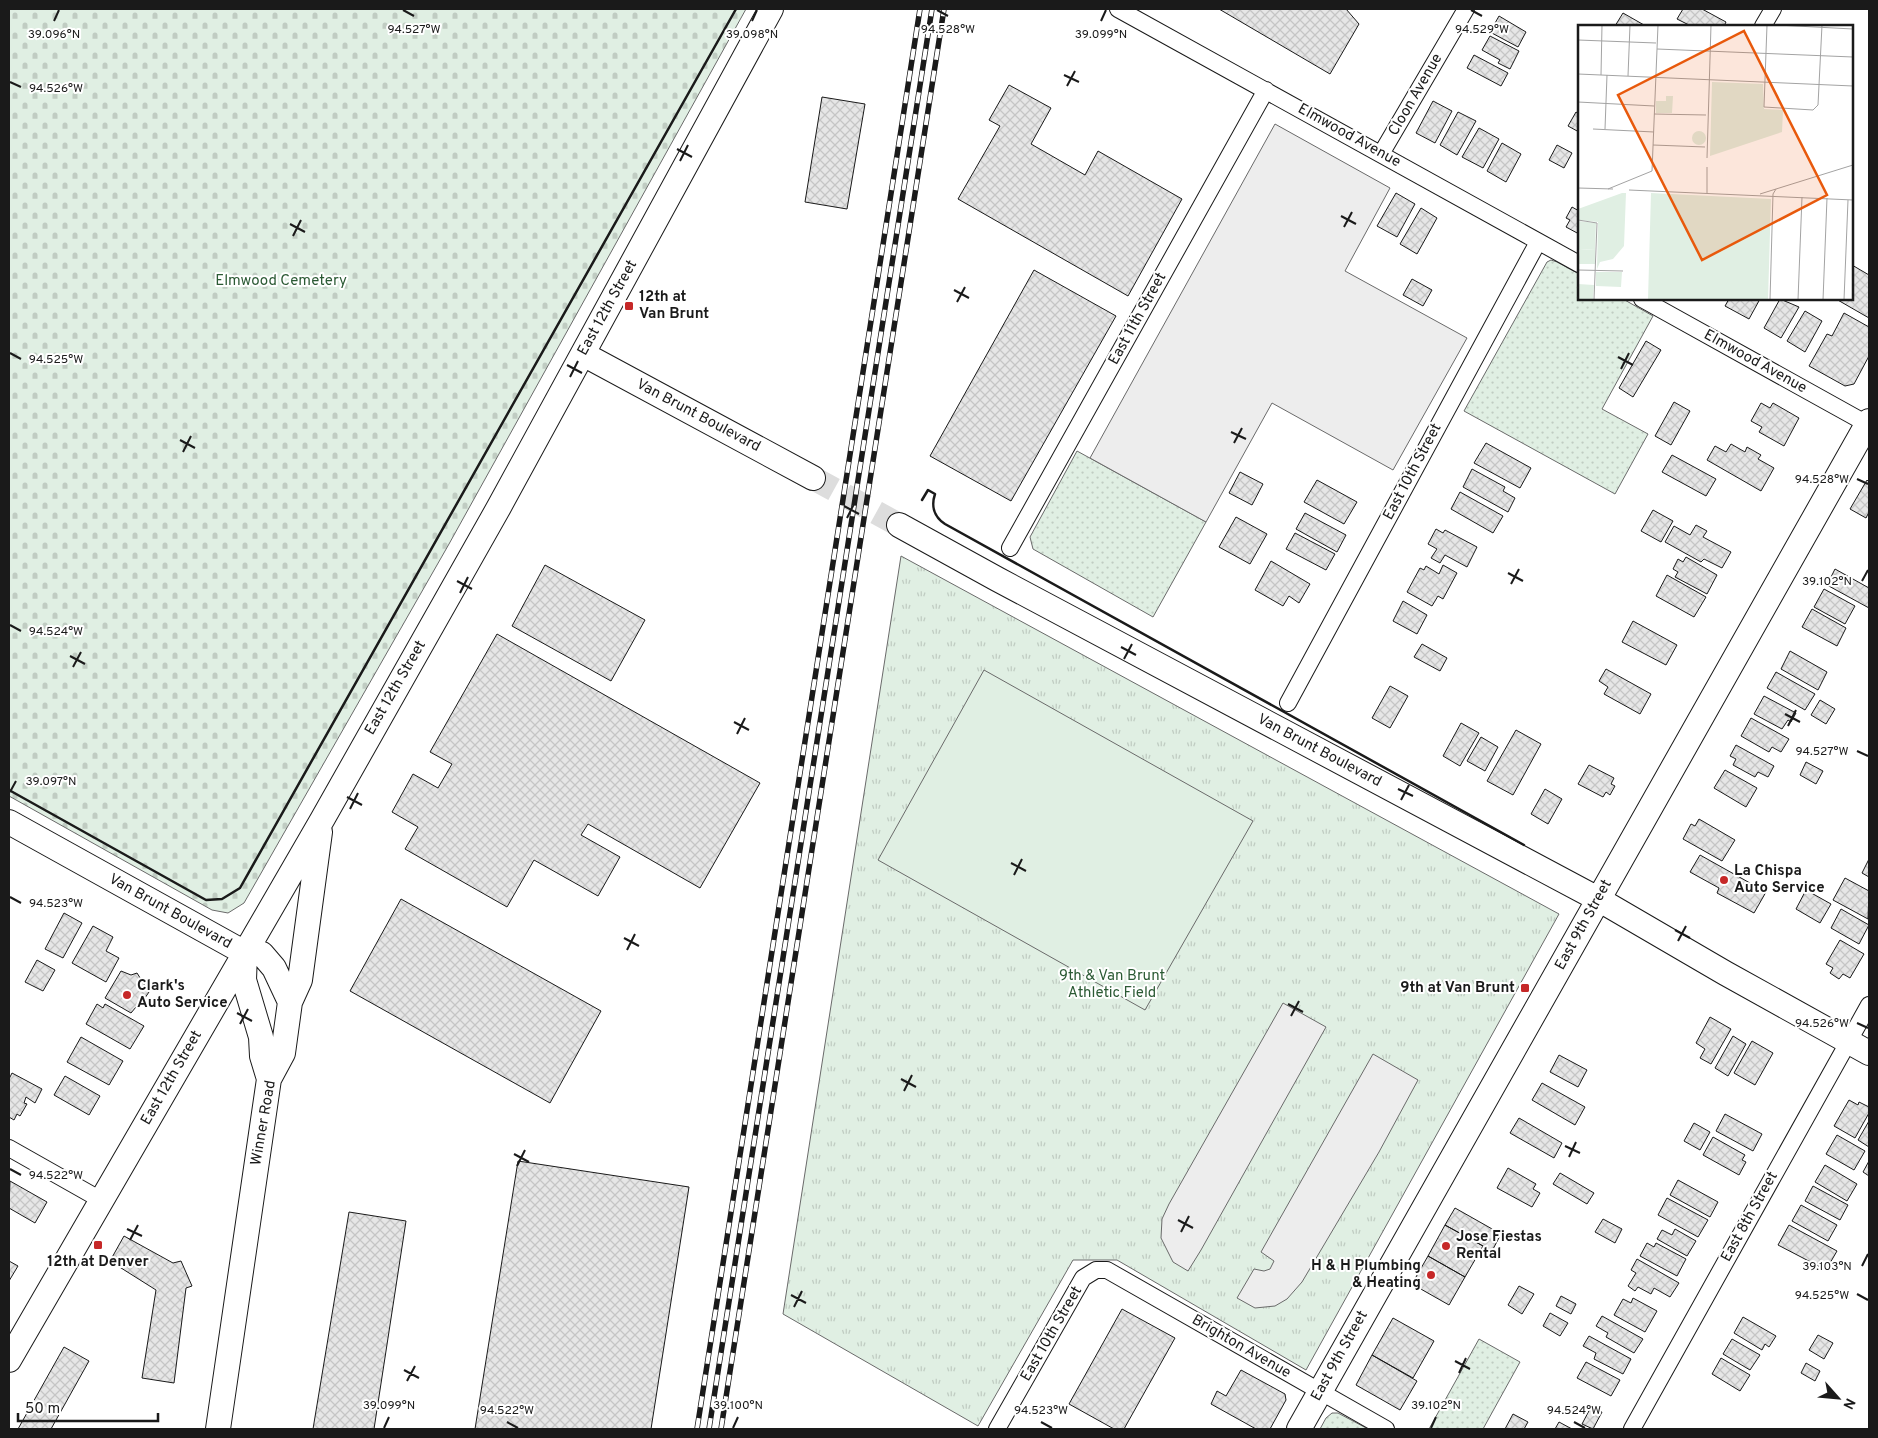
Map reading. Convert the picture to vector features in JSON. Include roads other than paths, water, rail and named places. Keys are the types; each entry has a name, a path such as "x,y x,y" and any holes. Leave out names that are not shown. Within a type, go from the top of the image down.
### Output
{"street":[{"name":"East 12th Street","path":"9,1360 322,820 499,507 771,9"},
{"name":"Elmwood Avenue","path":"1118,9 1578,263"},
{"name":"Cloon Avenue","path":"1381,154 1466,9"},
{"path":"1764,25 1773,9"},
{"name":"East 11th Street","path":"1010,548 1266,90"},
{"name":"East 10th Street","path":"1288,703 1538,242"},
{"name":"Elmwood Avenue","path":"1644,300 1869,423"},
{"name":"Van Brunt Boulevard","path":"584,354 813,478"},
{"name":"East 9th Street","path":"1299,1429 1869,423"},
{"name":"Van Brunt Boulevard","path":"899,525 1006,584 1598,899 1725,973 1859,1047"},
{"name":"Winner Road","path":"218,1429 269,1079 283,1053 290,1002 300,980 322,820"},
{"name":"Van Brunt Boulevard","path":"9,822 245,953 244,980 261,1037 262,1056 269,1079"},
{"path":"245,953 262,954 274,968 290,1002"},
{"name":"East 8th Street","path":"1632,1429 1859,1047 1869,1005"},
{"path":"9,1148 101,1200"},
{"name":"East 10th Street","path":"997,1429 1083,1278 1096,1270"},
{"name":"Brighton Avenue","path":"1096,1270 1107,1270 1386,1429"}],"tunnel":[{"path":"813,478 899,525"}],"railway":[{"path":"697,1429 920,9"},
{"path":"709,1429 932,9"},
{"path":"721,1429 944,9"}],"place":[{"name":"12th at Van Brunt","path":"629,306"},
{"name":"La Chispa Auto Service","path":"1724,880"},
{"name":"9th at Van Brunt","path":"1525,988"},
{"name":"Clark's Auto Service","path":"127,995"},
{"name":"12th at Denver","path":"98,1245"},
{"name":"Jose Fiestas Rental","path":"1446,1246"},
{"name":"H & H Plumbing & Heating","path":"1431,1275"}],"park label":[{"name":"Elmwood Cemetery","path":"281,281"},
{"name":"9th & Van Brunt Athletic Field","path":"1112,984"}]}
